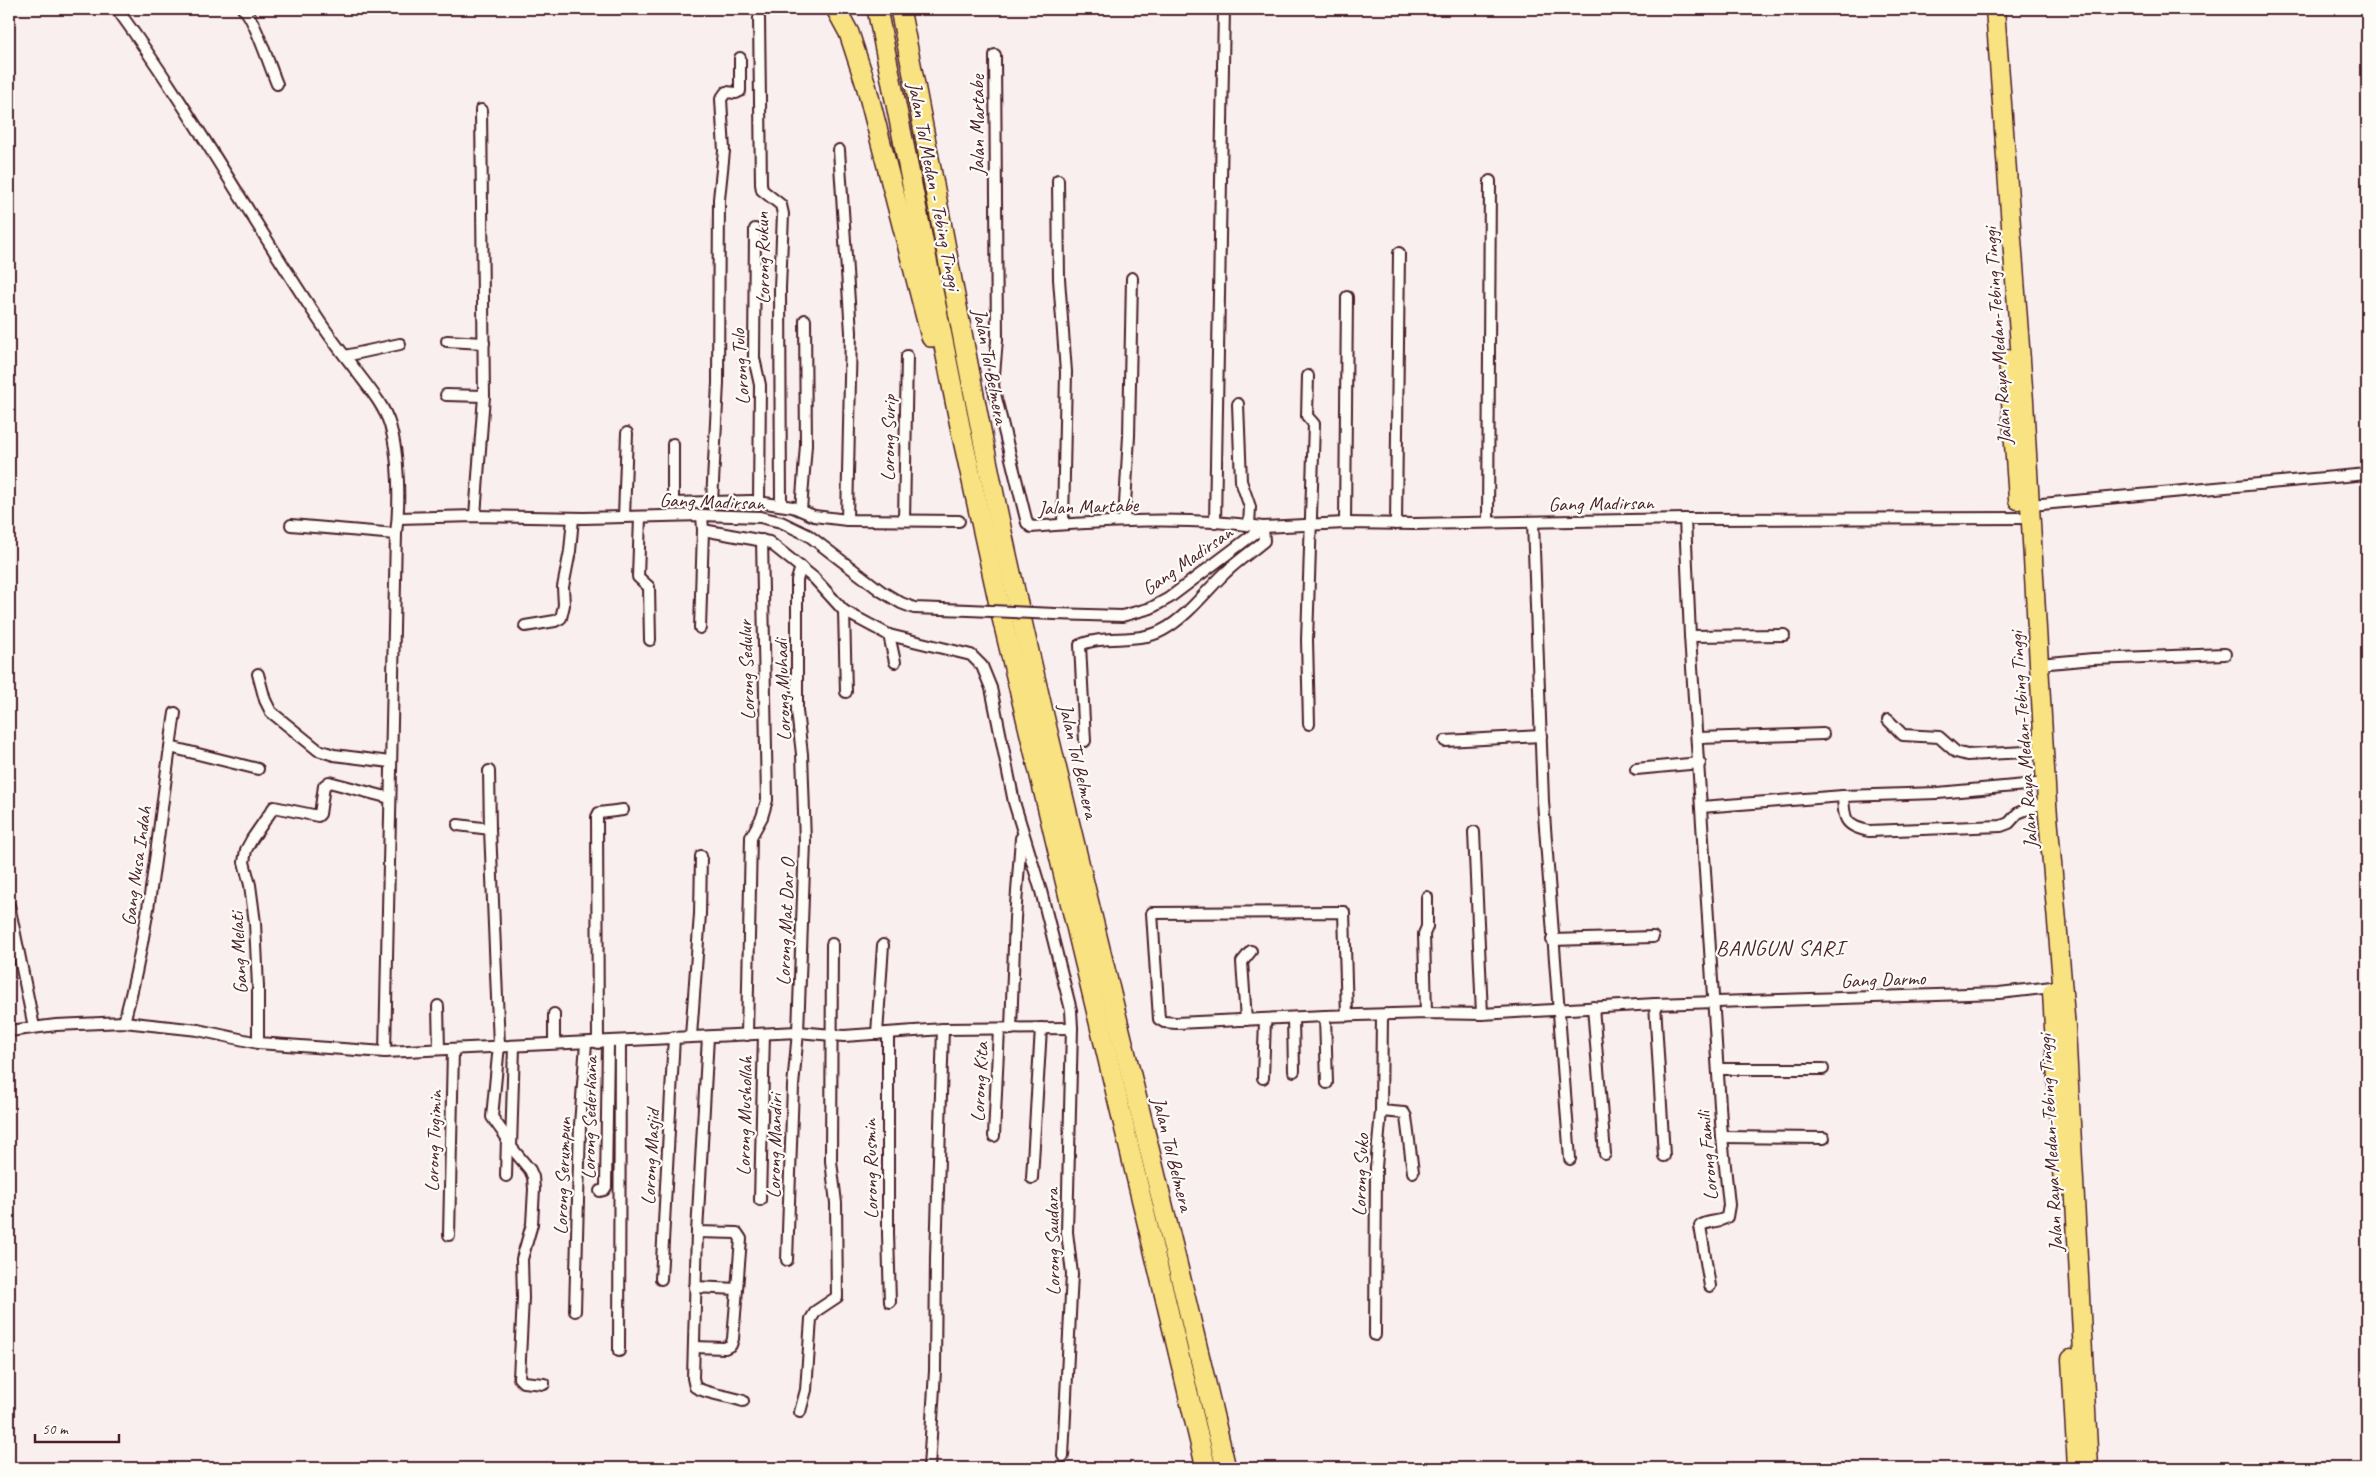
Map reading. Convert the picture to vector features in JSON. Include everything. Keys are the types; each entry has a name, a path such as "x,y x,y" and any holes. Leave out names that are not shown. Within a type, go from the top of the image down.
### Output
{"highway":[{"path":"836,9 859,60 937,361 962,431"},
{"name":"Jalan Tol Medan - Tebing Tinggi","path":"877,9 962,431"},
{"name":"Jalan Tol Medan - Tebing Tinggi","path":"900,9 910,58"},
{"path":"907,9 910,58"},
{"name":"Jalan Raya Medan-Tebing Tinggi","path":"1984,9 2039,664 2039,751 2036,784 2052,988 2077,1468"},
{"name":"Jalan Raya Medan-Tebing Tinggi","path":"1995,9 2027,514 2039,751 2066,1028 2089,1468"},
{"name":"Jalan Tol Belmera","path":"910,58 957,314 1006,551 1093,922 1182,1280 1226,1468"},
{"name":"Jalan Tol Belmera","path":"962,431 1002,618 1206,1468"}],"street":[{"path":"117,9 183,106 260,231 345,356 381,405 390,425 395,449 398,518 390,762 385,1052"},
{"path":"243,9 247,11 254,26 277,84"},
{"path":"1215,522 1224,9"},
{"name":"Lorong Rukun","path":"759,18 761,184 762,190 781,206 783,214 780,288 781,505"},
{"name":"Jalan Martabe","path":"995,55 997,340 994,386 1027,523 1031,527 1124,521 1215,522 1263,527"},
{"path":"712,502 718,383 720,199 724,151 721,99 726,92 736,93 740,91 740,58"},
{"path":"475,516 484,396 481,110"},
{"path":"839,150 851,332 847,520"},
{"path":"1058,180 1058,271 1066,372 1063,524"},
{"path":"1488,522 1490,181"},
{"name":"Lorong Tulo","path":"755,230 754,358 760,385 759,502"},
{"path":"1396,524 1399,253"},
{"path":"1124,521 1129,436 1132,278"},
{"path":"1345,523 1347,297"},
{"path":"802,510 806,445 805,320"},
{"path":"447,340 484,343"},
{"path":"345,356 400,344"},
{"name":"Lorong Surip","path":"904,520 907,356"},
{"path":"1308,376 1307,416 1314,424 1307,640 1309,724"},
{"path":"446,395 484,396"},
{"path":"1238,404 1241,481 1250,507 1249,525"},
{"path":"624,517 627,432"},
{"path":"673,444 673,516"},
{"name":"Gang Madirsan","path":"398,518 475,516 573,518 702,515 760,517 781,522 808,535 881,591 901,603 914,608 1122,616 1151,608 1263,527 1345,523 1396,524 2027,514 2367,474"},
{"path":"673,503 759,502 802,510 820,517 847,520 958,521"},
{"path":"700,628 702,515"},
{"path":"640,517 638,577 649,587 650,640"},
{"path":"524,626 556,621 561,618 564,605 563,587 570,551 573,518"},
{"name":"Lorong Famili","path":"1685,519 1690,636 1700,763 1722,1137 1729,1205 1727,1217 1723,1220 1705,1222 1700,1226 1710,1286"},
{"path":"1533,522 1541,736 1552,940 1570,1159"},
{"path":"291,525 396,534"},
{"path":"1085,741 1080,645 1086,642 1119,640 1163,630 1201,599 1239,560 1264,541 1263,527"},
{"path":"703,530 762,540 781,550 801,567 844,611 889,635 971,655 982,666 991,688 1022,831 1014,918 1011,1029"},
{"name":"Lorong Sedulur","path":"748,1035 751,837 762,818 767,800 762,540"},
{"name":"Lorong Muhadi","path":"801,567 797,587 796,711 802,754 804,812"},
{"path":"844,611 846,692"},
{"path":"1690,636 1784,634"},
{"path":"889,635 895,662"},
{"path":"2039,664 2093,659 2225,654"},
{"path":"258,674 265,700 271,712 318,750 334,755 390,762"},
{"name":"Gang Nusa Indah","path":"124,1022 135,982 147,922 175,713"},
{"path":"1888,720 1903,735 1939,737 1956,752 1966,756 2039,751"},
{"path":"1698,738 1823,734"},
{"path":"1445,741 1541,736"},
{"path":"170,747 258,769"},
{"path":"1636,769 1700,763"},
{"path":"489,771 499,1045 492,1117 507,1138 506,1176"},
{"name":"Gang Melati","path":"258,1042 255,923 250,885 244,862 246,850 252,838 274,808 314,817 320,814 325,783 329,782 390,798"},
{"path":"1702,807 1843,796 1938,793 2036,784"},
{"path":"1843,796 1843,813 1846,822 1855,828 1869,831 2001,826 2009,823 2018,813 2037,805"},
{"path":"603,1043 597,817 599,813 623,810"},
{"name":"Lorong Mat Dar O","path":"798,1032 804,812"},
{"path":"458,825 490,829"},
{"name":"Lorong Saudara","path":"1022,831 1043,900 1071,1010 1067,1232 1072,1274 1063,1456"},
{"path":"1474,832 1482,1014"},
{"path":"691,1036 700,914 701,856"},
{"path":"1426,1012 1424,934 1427,926 1427,897"},
{"path":"9,905 34,1027"},
{"name":"Gang Darmo","path":"1347,1016 1344,912 1152,913 1159,1019 1164,1022 1176,1023 1325,1016 1347,1016 1382,1016 1426,1012 1482,1014 1654,1004 1999,993 2052,988"},
{"path":"1552,940 1653,936"},
{"path":"800,1412 806,1390 811,1319 816,1311 837,1297 836,1203 831,1161 832,944"},
{"path":"877,1034 882,945"},
{"path":"1246,1020 1242,962 1251,950"},
{"path":"1654,1004 1664,1156"},
{"path":"438,1006 439,1049"},
{"path":"1592,1007 1605,1154"},
{"path":"554,1014 554,1043"},
{"path":"1325,1016 1327,1083"},
{"name":"Lorong Suko","path":"1374,1335 1376,1167 1381,1111 1382,1016"},
{"path":"1293,1018 1294,1071"},
{"path":"1263,1078 1265,1020"},
{"path":"9,1031 34,1027 124,1022 198,1030 258,1042 385,1052 453,1050 499,1045 603,1043 691,1036 708,1037 798,1032 831,1036 888,1034 943,1029 1072,1028"},
{"path":"1032,1178 1041,1028"},
{"path":"929,1468 935,1371 936,1257 943,1029"},
{"name":"Lorong Kita","path":"994,1136 999,1029"},
{"name":"Lorong Mandiri","path":"787,1260 793,1086 798,1032"},
{"name":"Lorong Mushollah","path":"760,1200 764,1034"},
{"name":"Lorong Rusmin","path":"888,1034 886,1108 890,1302"},
{"name":"Lorong Masjid","path":"661,1279 674,1037"},
{"path":"708,1037 697,1232 693,1378 695,1387 702,1391 721,1394 743,1401"},
{"path":"619,1351 620,1041"},
{"name":"Lorong Serumpun","path":"575,1311 580,1126 586,1043"},
{"name":"Lorong Sederhana","path":"600,1191 606,1187 603,1043"},
{"path":"514,1046 511,1147 530,1170 534,1189 532,1224 522,1258 523,1298 519,1378 524,1382 544,1384"},
{"name":"Lorong Tugimin","path":"449,1235 448,1191 453,1050"},
{"path":"1718,1069 1823,1070"},
{"path":"1381,1111 1399,1111 1406,1117 1414,1172"},
{"path":"1722,1137 1824,1138"},
{"path":"694,1348 725,1348 731,1345 740,1235 737,1233 697,1232"},
{"path":"695,1287 737,1289"}],"district":[{"name":"BANGUN SARI","path":"1780,947"}]}
